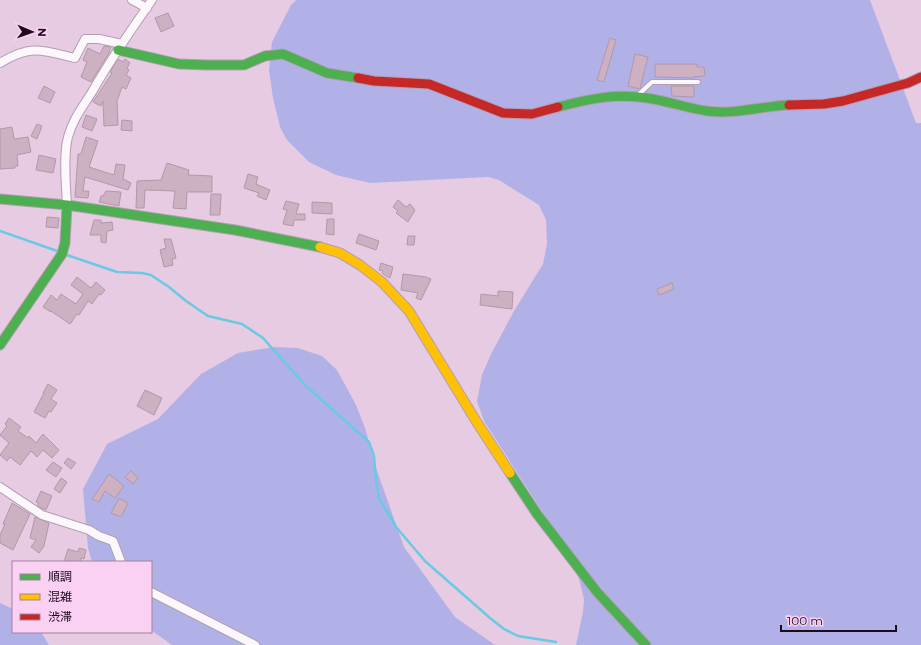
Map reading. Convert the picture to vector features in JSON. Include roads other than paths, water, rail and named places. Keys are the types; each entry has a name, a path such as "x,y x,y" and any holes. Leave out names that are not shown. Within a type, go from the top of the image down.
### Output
{"street":[{"path":"132,0 147,8"},
{"path":"0,345 62,254 65,243 67,205 67,138 76,115 105,68 152,0"},
{"path":"0,63 14,54 34,49 75,58 85,39 99,39 120,47 179,64 244,65 265,56 283,54 327,73 374,81 429,84 503,113 532,114 586,100 611,96 647,98 707,111 730,112 773,106 824,104 843,101 908,83 921,77"},
{"path":"0,198 67,205 234,230 318,246 340,253 360,265 382,282 409,312 476,421 537,514 597,592 646,645"},
{"path":"0,487 42,514 89,530 99,536 113,541 121,561"},
{"path":"152,593 255,645"}],"lane":[{"path":"635,98 652,82 698,82"}],"waterway":[{"path":"0,231 60,252"},
{"path":"64,254 117,272 142,273 151,275 208,316 242,324 263,338 306,386 369,442 374,456 379,498 396,527 425,561 504,629 518,636 556,642"}]}
